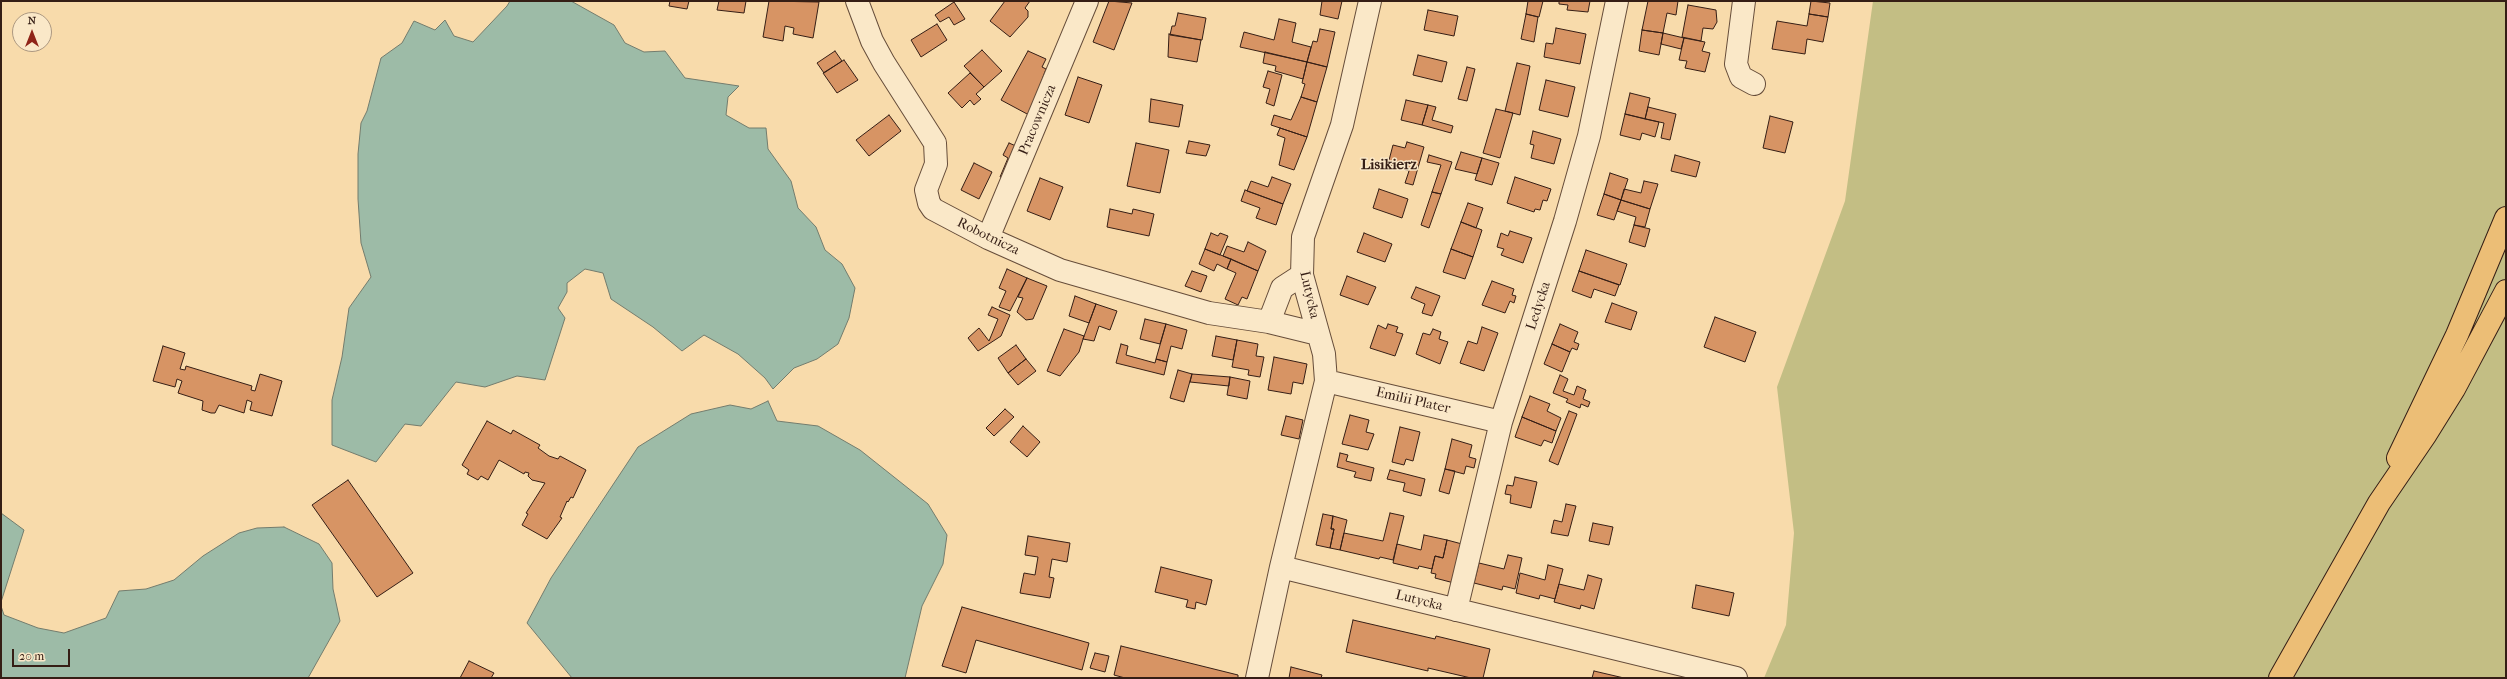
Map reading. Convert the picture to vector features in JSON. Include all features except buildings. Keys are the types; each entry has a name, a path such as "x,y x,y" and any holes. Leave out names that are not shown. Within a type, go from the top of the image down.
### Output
{"highway":[{"path":"2379,503 2412,427 2457,335 2506,218"},
{"path":"2280,678 2379,503 2450,396 2506,291"}],"street":[{"name":"Robotnicza","path":"857,1 872,41 884,63 935,144 936,164 926,190 929,204 933,209 988,238 1060,270 1148,297 1209,313 1270,322 1318,334"},
{"name":"Pracownicza","path":"988,238 1087,1"},
{"name":"Lutycka","path":"1257,678 1281,567 1326,381 1325,361 1302,275 1303,237 1342,125 1370,1"},
{"name":"Ledycka","path":"1456,610 1501,422 1565,221 1589,136 1617,1"},
{"path":"1744,1 1736,64 1741,77 1754,84"},
{"path":"1270,322 1282,288 1302,275"},
{"name":"Emilii Plater","path":"1326,381 1501,422"},
{"name":"Lutycka","path":"1281,567 1736,678"}],"shaded area":[{"path":"510,1 571,1 614,25 625,43 644,52 665,51 685,78 739,86 728,97 726,115 749,128 766,128 768,149 791,181 798,208 816,227 825,250 842,264 855,288 849,318 838,344 817,359 794,368 773,389 765,378 738,354 704,335 682,351 653,327 611,299 603,273 585,269 567,283 567,292 558,308 565,318 545,380 517,376 485,387 456,382 421,426 405,424 376,462 332,445 332,400 342,357 349,308 371,277 361,243 358,199 358,154 361,123 367,111 381,58 402,43 414,21 435,30 445,20 454,36 473,42"},
{"path":"1873,1 2506,1 2506,678 1764,678 1786,625 1794,533 1777,387 1845,201"},
{"path":"768,401 777,421 818,426 860,450 928,504 947,535 943,564 922,606 905,678 572,678 527,623 551,578 638,447 691,414 730,405 751,409"},
{"path":"1,513 24,530 1,602"},
{"path":"284,527 319,544 332,563 333,589 340,621 308,678 1,678 1,606 4,615 38,628 64,633 106,618 119,591 146,589 174,580 203,556 239,533 257,528"}],"district":[{"name":"Lisikierz","path":"1389,165"}]}
